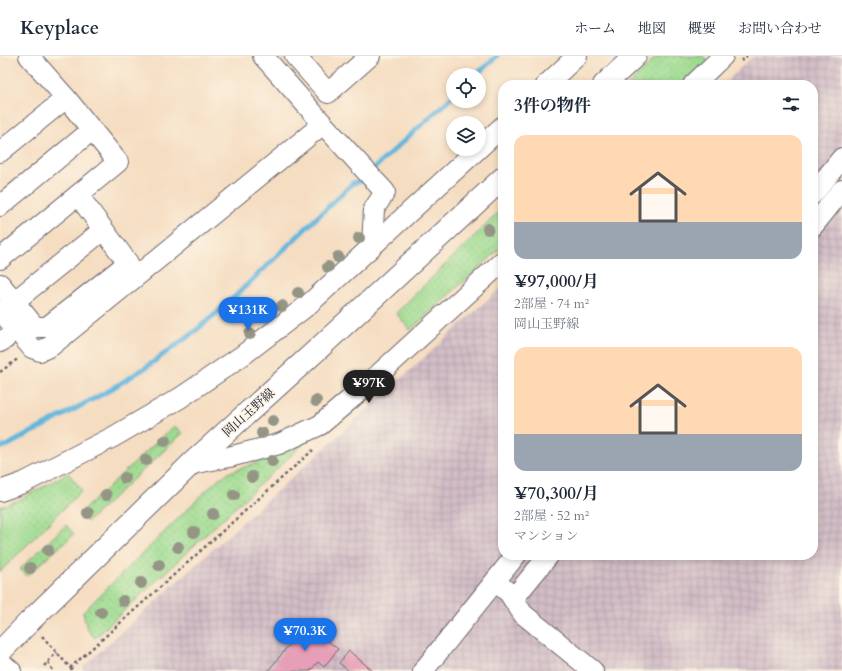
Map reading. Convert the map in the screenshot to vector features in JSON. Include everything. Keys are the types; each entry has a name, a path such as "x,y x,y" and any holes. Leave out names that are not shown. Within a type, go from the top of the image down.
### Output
{"main road":[{"path":"609,80 635,56"},
{"name":"岡山玉野線","path":"0,652 191,464 498,183"}],"street":[{"path":"0,259 118,162 66,98 29,56"},
{"path":"263,56 385,192 374,209 372,246"},
{"path":"283,78 301,58 328,93 370,56"},
{"path":"551,80 577,56"},
{"path":"698,80 723,56"},
{"path":"0,152 66,98"},
{"path":"0,284 5,308 32,348 40,350 51,346 323,124"},
{"path":"0,206 92,130"},
{"path":"486,142 498,131"},
{"path":"0,491 23,483 113,438 180,398 243,355 308,305 471,156"},
{"path":"818,188 842,158"},
{"path":"818,220 842,190"},
{"path":"5,308 35,327 47,327 128,263 78,195"},
{"path":"5,308 104,230"},
{"path":"191,464 229,457 279,444 320,425 367,385 498,266"},
{"path":"423,671 512,560"},
{"path":"513,599 544,560"},
{"path":"495,581 509,593 523,614 593,671"},
{"path":"0,662 11,671"}],"path":[{"path":"0,372 32,348"},
{"path":"70,668 318,445"},
{"path":"42,636 73,671"},
{"path":"44,666 57,652"},
{"path":"48,662 53,671"}],"shaded area":[{"path":"753,56 842,56 842,671 84,671 84,666 498,291 498,560 818,560 818,80 728,80"}],"green space":[{"path":"657,56 703,56 708,62 688,80 633,80"},
{"path":"498,213 498,251 410,330 396,313"},
{"path":"174,426 183,433 87,522 79,514"},
{"path":"315,433 95,638 87,629 83,612 218,479 230,472 256,463"},
{"path":"68,473 82,490 0,572 0,507 19,500"},
{"path":"66,525 74,534 27,576 20,569"}],"building":[{"path":"304,622 338,649 324,667 318,662 310,671 268,671 293,640 291,638"},
{"path":"349,651 373,671 349,671 339,663"}],"waterway":[{"path":"484,68 497,56"},
{"path":"371,171 446,102"},
{"path":"0,448 108,391 145,368 194,332 227,304 353,183 362,181 366,177"}]}
